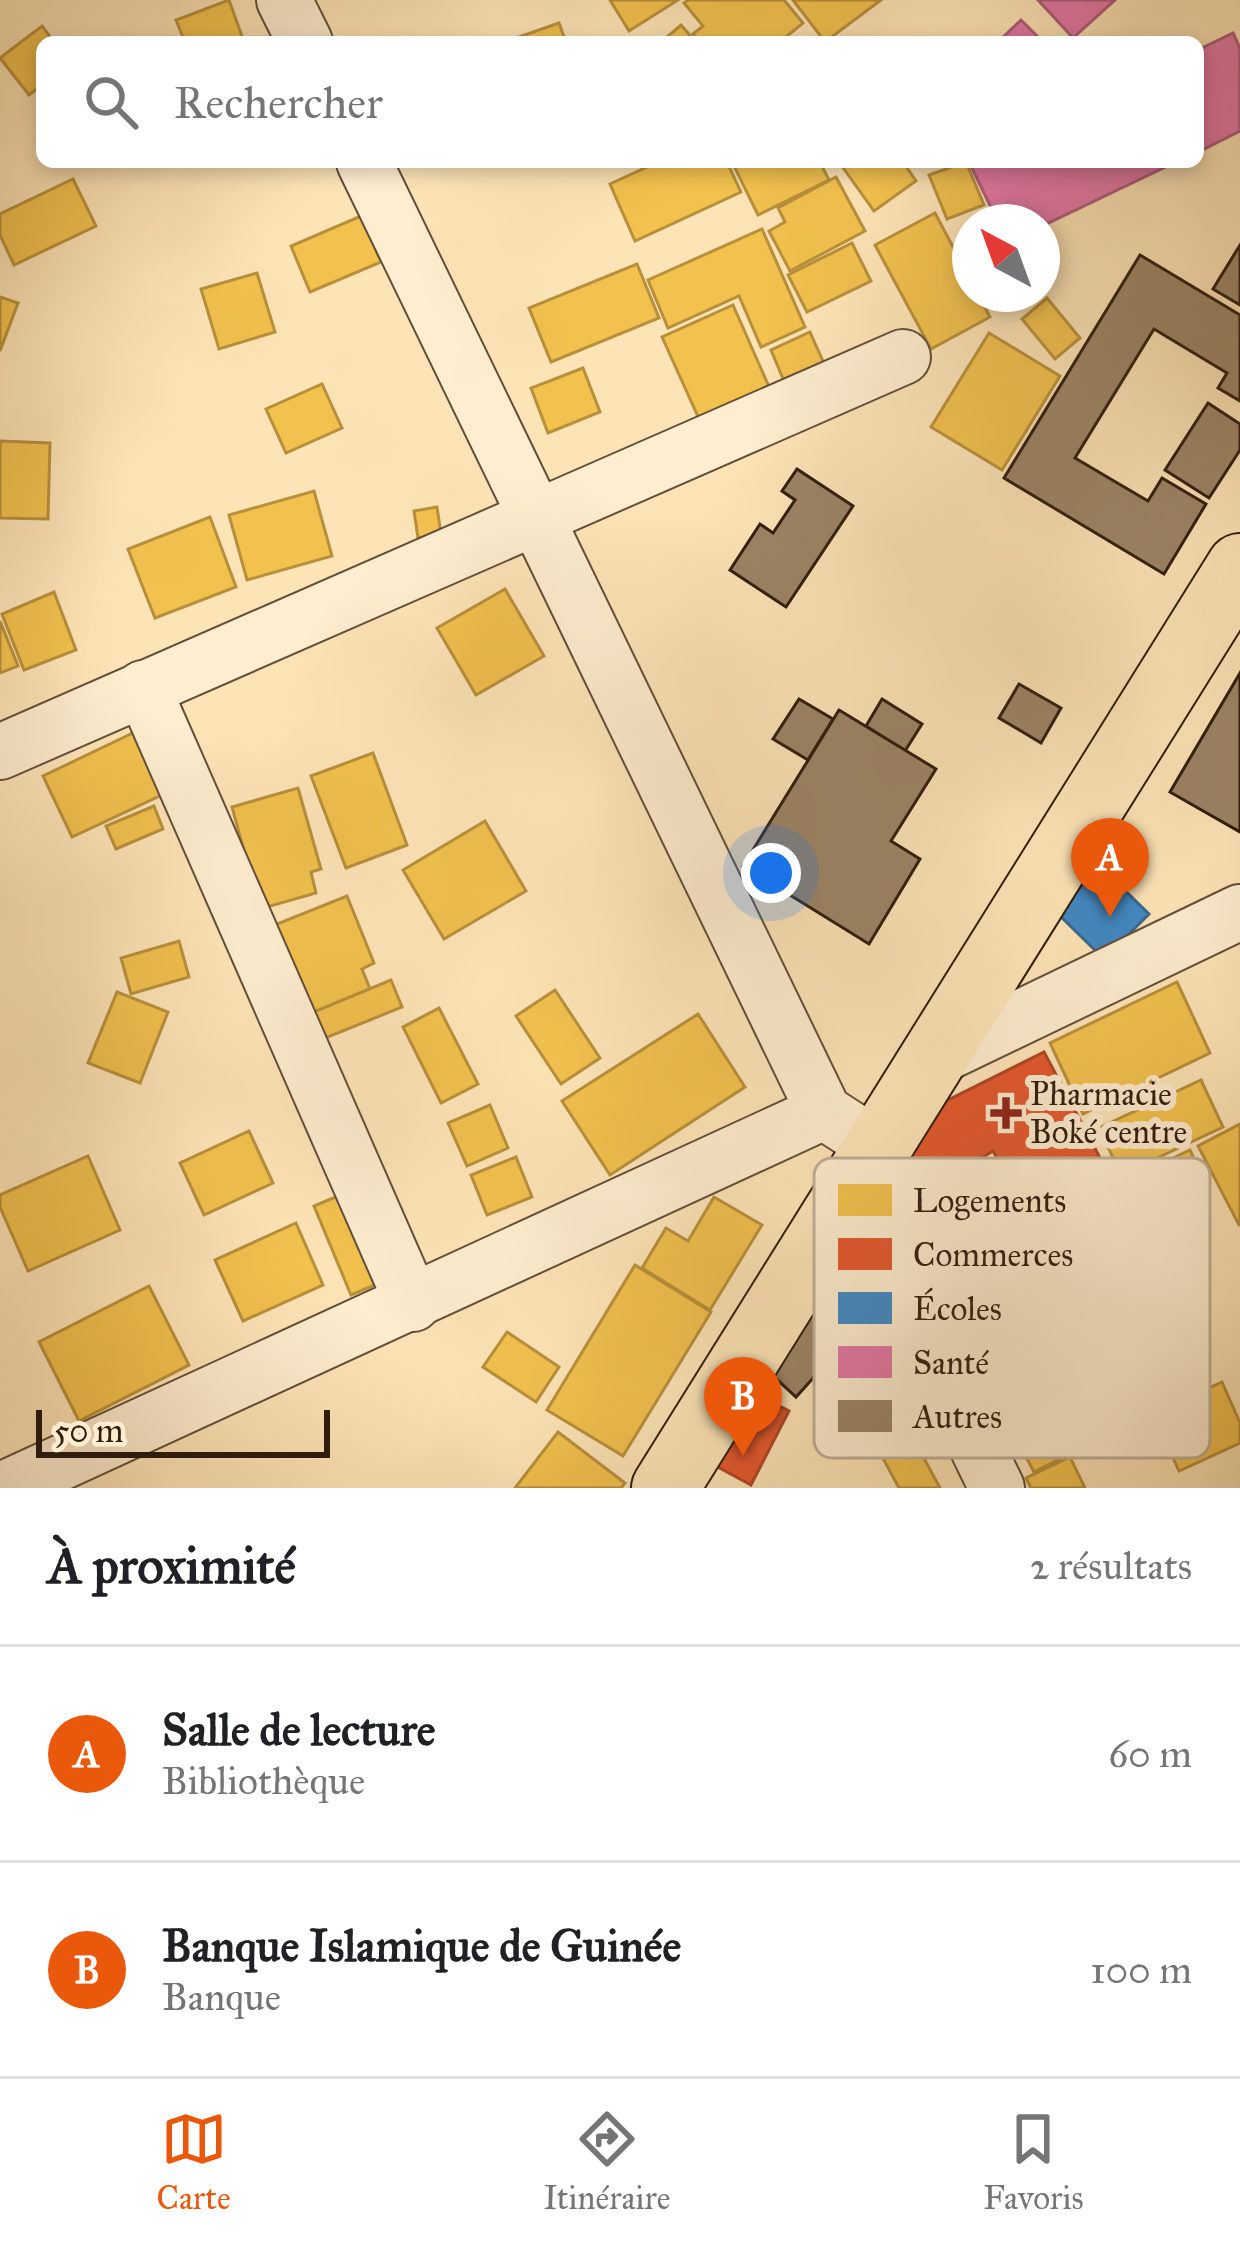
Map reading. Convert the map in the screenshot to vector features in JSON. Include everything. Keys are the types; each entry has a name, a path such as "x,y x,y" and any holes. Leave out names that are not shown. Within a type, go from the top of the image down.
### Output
{"highway":[{"path":"845,1158 936,1058 1240,566"},
{"path":"665,1488 814,1214"}],"street":[{"path":"284,0 301,36"},
{"path":"367,168 854,1158"},
{"path":"0,752 903,357"},
{"path":"143,688 413,1304"},
{"path":"936,1058 1240,912"},
{"path":"822,1158 850,1148"},
{"path":"3,1486 413,1304 814,1161"},
{"path":"984,1458 997,1488"}],"building: Logements":[{"path":"229,0 242,36 183,36 176,20"},
{"path":"610,0 678,0 629,31"},
{"path":"784,0 803,23 787,36 695,36 703,26 684,3"},
{"path":"793,0 881,0 833,36 820,36"},
{"path":"559,23 564,36 522,36"},
{"path":"681,25 691,36 668,36"},
{"path":"42,26 50,36 36,36 36,90 29,95 0,58"},
{"path":"645,168 730,168 741,192 635,241 610,184"},
{"path":"735,168 823,168 829,180 758,215"},
{"path":"843,168 907,168 916,181 874,211"},
{"path":"969,168 984,204 952,204 952,217 947,219 929,175"},
{"path":"836,177 865,231 790,271 769,231 785,222 778,208"},
{"path":"73,179 96,226 14,265 0,235 0,214"},
{"path":"935,213 952,245 952,312 987,312 990,317 931,349 875,245"},
{"path":"361,216 381,262 310,292 291,246"},
{"path":"762,229 805,327 761,347 739,296 668,328 648,280"},
{"path":"852,243 871,281 807,312 788,275"},
{"path":"637,264 659,318 551,362 529,308"},
{"path":"257,273 275,332 219,349 201,289"},
{"path":"0,297 18,303 0,351"},
{"path":"733,305 770,389 700,421 662,337"},
{"path":"1030,312 1059,312 1080,338 1055,359 1022,319"},
{"path":"810,332 826,368 786,386 771,350"},
{"path":"989,333 1060,376 1002,470 931,427"},
{"path":"583,368 600,412 548,433 531,388"},
{"path":"322,384 342,428 286,453 266,409"},
{"path":"0,441 50,443 48,519 0,518"},
{"path":"314,491 332,556 247,580 229,515"},
{"path":"437,507 441,534 418,538 414,511"},
{"path":"210,517 236,587 155,618 128,549"},
{"path":"505,589 544,656 476,695 437,628"},
{"path":"54,592 76,650 24,670 2,614"},
{"path":"0,621 18,666 0,673"},
{"path":"137,731 166,793 72,837 43,776"},
{"path":"373,753 407,845 346,868 311,776"},
{"path":"298,788 321,869 311,872 316,893 260,909 232,807"},
{"path":"154,806 163,829 116,849 106,826"},
{"path":"485,821 526,891 444,939 403,870"},
{"path":"347,896 374,963 362,969 370,989 302,1017 267,928"},
{"path":"179,941 189,977 131,994 121,958"},
{"path":"391,980 402,1007 313,1043 302,1017"},
{"path":"1177,982 1210,1053 1083,1114 1050,1043"},
{"path":"555,990 600,1058 561,1084 516,1016"},
{"path":"117,992 168,1012 140,1083 88,1063"},
{"path":"439,1008 478,1084 441,1103 403,1027"},
{"path":"698,1014 745,1087 610,1175 562,1101"},
{"path":"1201,1080 1223,1127 1157,1158 1113,1158 1099,1128"},
{"path":"490,1105 508,1148 467,1166 448,1123"},
{"path":"1240,1124 1240,1225 1210,1169 1210,1158 1204,1158 1198,1146"},
{"path":"249,1131 273,1183 204,1215 180,1163"},
{"path":"88,1156 120,1230 28,1271 0,1207 0,1195"},
{"path":"516,1157 532,1197 487,1215 471,1175"},
{"path":"347,1192 384,1281 351,1295 314,1206"},
{"path":"714,1197 762,1225 710,1310 642,1268 666,1228 688,1241"},
{"path":"296,1223 323,1285 243,1321 215,1260"},
{"path":"635,1265 711,1312 623,1456 547,1410"},
{"path":"149,1286 189,1365 79,1421 39,1342"},
{"path":"507,1332 559,1367 536,1402 483,1367"},
{"path":"1222,1382 1240,1423 1240,1443 1210,1457 1210,1388"},
{"path":"558,1432 625,1483 621,1488 515,1488"},
{"path":"883,1458 924,1458 940,1488 899,1488"},
{"path":"1027,1458 1061,1458 1034,1472"},
{"path":"1070,1458 1085,1488 1031,1488 1026,1478"},
{"path":"1173,1458 1207,1458 1179,1471"}],"building: Commerces":[{"path":"1044,1052 1099,1156 997,1158 993,1151 982,1158 887,1158 896,1126"},
{"path":"750,1391 789,1411 751,1485 712,1464"}],"building: Écoles":[{"path":"1101,867 1149,914 1104,959 1056,912"}],"building: Santé":[{"path":"1038,0 1115,0 1075,36"},
{"path":"1021,20 1037,36 1004,36"},
{"path":"1233,33 1240,48 1240,131 1204,149 1204,47"},
{"path":"972,168 1163,168 1060,217 1060,204 989,204"}],"building: Autres":[{"path":"1240,245 1240,305 1213,289"},
{"path":"1140,255 1240,315 1240,401 1218,388 1227,373 1154,329 1075,458 1148,501 1162,478 1206,504 1164,574 1004,478"},
{"path":"1208,403 1240,424 1240,450 1209,498 1165,470"},
{"path":"797,469 853,506 786,607 730,570 760,524 773,533 795,500 782,491"},
{"path":"1240,673 1240,832 1170,792"},
{"path":"1019,684 1061,708 1041,743 999,718"},
{"path":"799,699 833,719 808,760 773,739"},
{"path":"882,699 922,724 905,751 866,726"},
{"path":"839,710 936,769 891,841 920,859 869,944 743,866"},
{"path":"814,1301 814,1377 796,1397 758,1362"}],"place":[{"name":"Salle de lecture","path":"1110,917"},
{"name":"Pharmacie Boké centre","path":"1006,1113"},
{"name":"Banque Islamique de Guinée","path":"743,1456"}]}
